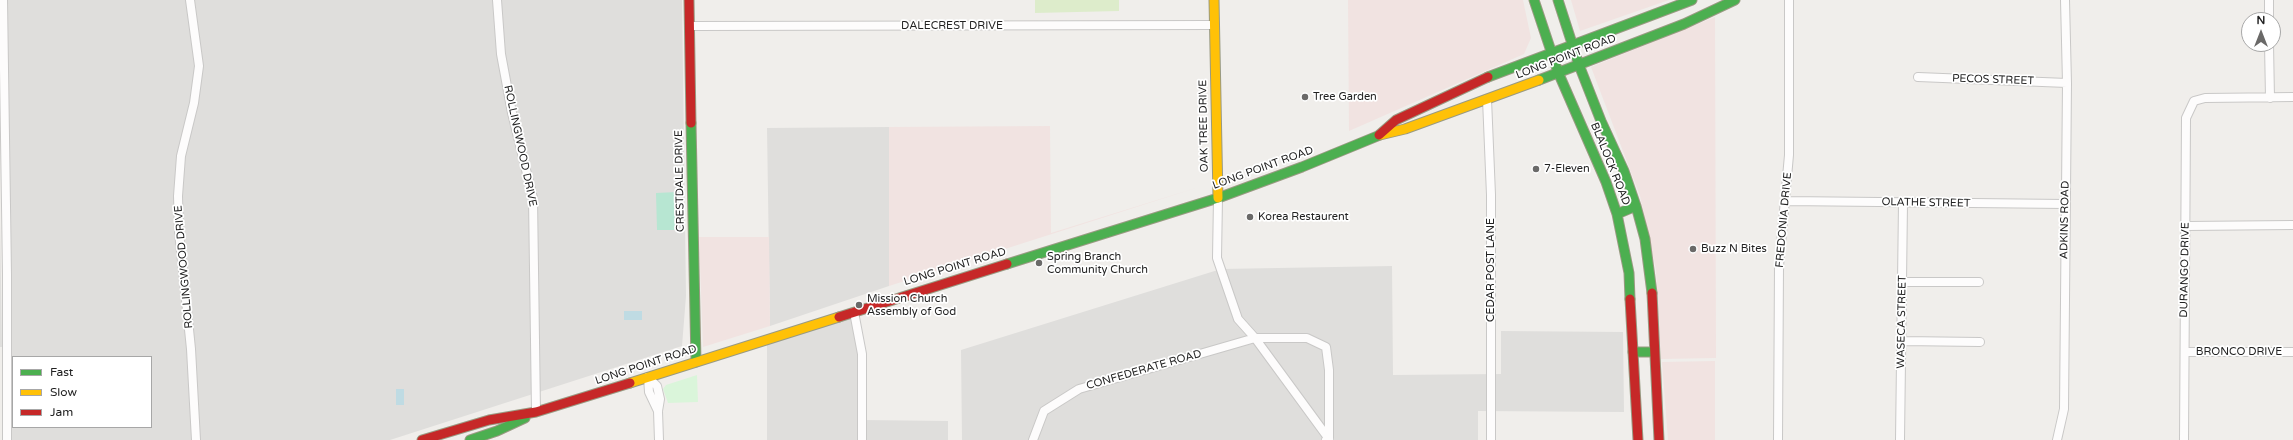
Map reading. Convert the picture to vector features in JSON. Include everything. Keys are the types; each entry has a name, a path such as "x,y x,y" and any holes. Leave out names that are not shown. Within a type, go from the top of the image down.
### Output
{"main road":[{"name":"CRESTDALE DRIVE","path":"689,0 696,362"},
{"name":"OAK TREE DRIVE","path":"1214,0 1218,198"},
{"name":"BLALOCK ROAD","path":"1534,0 1558,72 1606,182 1617,214 1629,273 1632,352 1638,440"},
{"name":"BLALOCK ROAD","path":"1558,0 1571,45 1601,121 1624,172 1636,206 1651,274 1654,309 1654,352 1659,440"},
{"name":"LONG POINT ROAD","path":"1378,135 1396,120 1480,80 1692,0"},
{"name":"LONG POINT ROAD","path":"422,440 489,420 536,412 1218,198 1302,167 1378,135 1402,130 1579,65 1684,24 1736,0"},
{"path":"1617,214 1636,206"},
{"path":"1632,352 1654,352"},
{"name":"LONG POINT ROAD","path":"470,440 497,431 536,412"}],"street":[{"path":"3,0 8,274 7,440"},
{"name":"ROLLINGWOOD DRIVE","path":"190,0 199,66 194,103 181,156 178,196 179,232 191,349 196,440"},
{"name":"ROLLINGWOOD DRIVE","path":"497,0 501,54 512,113 533,198 536,412"},
{"name":"FREDONIA DRIVE","path":"1778,440 1779,266 1790,155 1789,0"},
{"name":"ADKINS ROAD","path":"2057,440 2064,409 2067,83 2065,0"},
{"path":"2269,0 2269,12"},
{"name":"DALECREST DRIVE","path":"690,26 1214,25"},
{"path":"2269,52 2270,98 2293,98"},
{"name":"PECOS STREET","path":"1918,77 2067,83"},
{"name":"DURANGO DRIVE","path":"2184,440 2186,118 2194,101 2205,98 2270,98"},
{"name":"CEDAR POST LANE","path":"1487,99 1491,195 1491,440"},
{"name":"OAK TREE DRIVE","path":"1218,198 1217,258 1238,319 1255,338 1328,439"},
{"name":"OLATHE STREET","path":"1786,201 1903,204 2065,204"},
{"name":"WASECA STREET","path":"1900,440 1903,204"},
{"path":"2186,226 2293,225"},
{"path":"1903,282 1979,282"},
{"path":"854,312 862,354 862,440"},
{"name":"OAK TREE DRIVE","path":"1255,338 1307,338 1326,347 1329,370 1328,439"},
{"name":"CONFEDERATE ROAD","path":"1033,440 1044,411 1079,389 1255,338"},
{"path":"1902,341 1980,342"},
{"name":"BRONCO DRIVE","path":"2185,352 2293,352"},
{"path":"648,377 657,386 660,400 658,411 659,440"}],"shaded area":[{"path":"6,0 682,0 686,296 682,346 390,440 12,440"},
{"path":"1348,0 1523,0 1531,38 1524,54 1349,131"},
{"path":"1571,0 1669,0 1580,31"},
{"path":"1715,17 1716,358 1661,359 1656,270 1640,196 1591,67"},
{"path":"1050,126 1051,233 1199,187 889,286 889,127"},
{"path":"889,127 889,286 770,326 767,128"},
{"path":"0,218 2,347 0,347"},
{"path":"699,237 769,237 770,326 703,347"},
{"path":"1392,266 1393,375 1501,374 1501,331 1623,332 1624,412 1478,411 1478,440 962,440 961,350 1221,269"},
{"path":"854,312 862,354 862,420 948,421 948,440 767,440 767,339"},
{"path":"1715,361 1715,440 1668,440 1662,362"}],"green space":[{"path":"1035,0 1119,0 1119,11 1035,13"},
{"path":"677,192 678,230 657,230 656,193"},
{"path":"697,375 698,402 668,403 663,389 666,385"}],"water":[{"path":"624,311 642,311 642,320 624,320"},
{"path":"396,389 404,389 404,405 396,405"}],"traffic: fast":[{"path":"1534,0 1558,72 1606,182 1617,214 1629,273 1630,299"},
{"path":"1558,0 1579,65 1601,121 1624,171 1636,206 1645,239 1652,293"},
{"path":"1488,77 1692,0"},
{"path":"1539,80 1684,24 1735,0"},
{"path":"691,123 696,362"},
{"path":"1007,264 1218,198 1302,167 1380,135"},
{"path":"1617,214 1636,206"},
{"path":"1633,352 1654,352"},
{"path":"470,440 497,431 525,418"}],"traffic: slow":[{"path":"1214,0 1218,198"},
{"path":"1380,135 1405,129 1539,80"},
{"path":"630,383 839,317"}],"traffic: jam":[{"path":"689,0 691,123"},
{"path":"1379,135 1396,120 1488,77"},
{"path":"839,317 1007,264"},
{"path":"1652,293 1659,440"},
{"path":"1630,299 1638,440"},
{"path":"422,440 489,420 536,412 630,383"}],"place":[{"name":"Tree Garden","path":"1305,97"},
{"name":"7-Eleven","path":"1536,169"},
{"name":"Korea Restaurent","path":"1250,217"},
{"name":"Buzz N Bites","path":"1693,249"},
{"name":"Spring Branch Community Church","path":"1039,263"},
{"name":"Mission Church Assembly of God","path":"859,305"}]}
